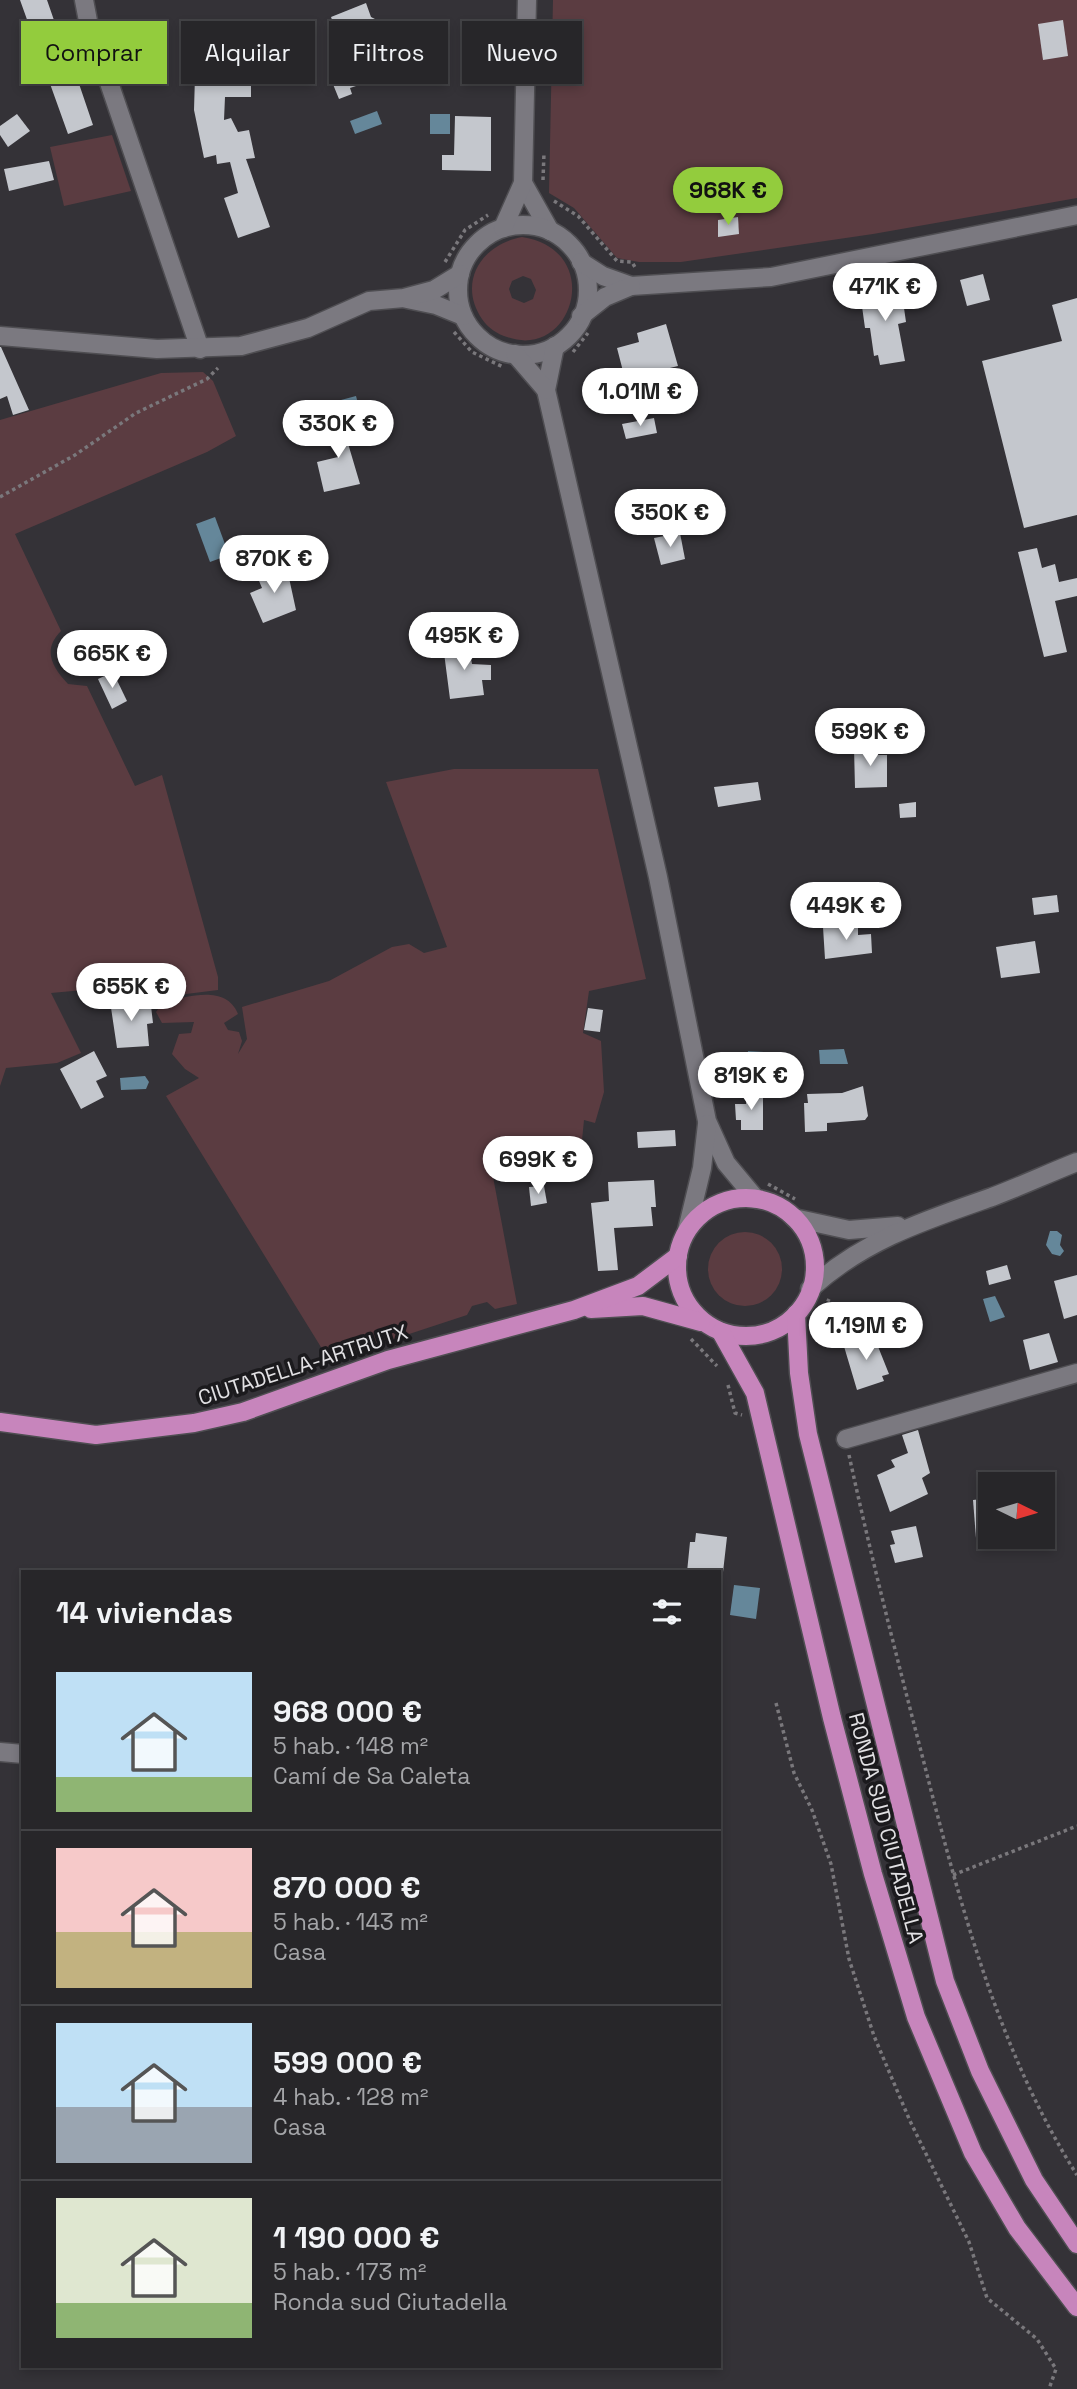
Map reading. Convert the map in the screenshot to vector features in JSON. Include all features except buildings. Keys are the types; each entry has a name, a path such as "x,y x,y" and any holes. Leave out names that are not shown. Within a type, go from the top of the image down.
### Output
{"main road":[{"path":"759,1190 777,1205 796,1209 814,1256 810,1289 796,1314 781,1327 762,1334 741,1336 713,1327 692,1310 682,1294 677,1275 677,1256 687,1230 701,1214 717,1204 759,1190"},
{"name":"CIUTADELLA-ARTRUTX","path":"0,1422 96,1435 194,1423 243,1412 388,1360 574,1310 638,1286 677,1256"},
{"name":"CIUTADELLA-ARTRUTX","path":"574,1310 643,1306 713,1327"},
{"name":"RONDA SUD CIUTADELLA","path":"796,1314 799,1373 808,1434 945,1982 980,2071 1034,2180 1077,2244"},
{"name":"RONDA SUD CIUTADELLA","path":"713,1327 755,1393 835,1731 873,1874 916,2017 973,2153 1017,2228 1077,2307"}],"street":[{"path":"84,0 88,21 200,349"},
{"path":"503,228 523,183 527,0"},
{"path":"523,183 550,231"},
{"path":"455,319 460,274 470,251 480,240 503,228 522,225 550,231 567,243 581,262 603,276 635,279 771,277 1077,215"},
{"path":"581,262 587,288 586,322"},
{"path":"0,336 112,346 200,349 241,346 308,328 369,301 404,298 434,290 460,274"},
{"path":"635,279 605,297 586,322 568,336 546,390 658,877 707,1121 726,1163 759,1190"},
{"path":"404,298 436,305 546,390"},
{"path":"513,363 537,353 562,351"},
{"path":"687,1230 702,1168 707,1121"},
{"path":"810,1289 853,1254 912,1224 1077,1162"},
{"path":"796,1209 849,1230 912,1224"},
{"path":"846,1439 1077,1373"},
{"path":"0,1752 21,1754"}],"path":[{"path":"543,185 544,145"},
{"path":"547,195 578,216 617,261 632,262 635,279"},
{"path":"455,319 472,352 513,363"},
{"path":"562,351 586,322"},
{"path":"0,497 75,455 136,413 207,379 218,368"},
{"path":"759,1190 796,1209"},
{"path":"816,1334 828,1300 835,1291"},
{"path":"685,1335 708,1353 719,1367 727,1383 735,1413 742,1415"},
{"path":"846,1439 870,1553 953,1875 1003,2027 1077,2175"},
{"path":"776,1703 794,1773 812,1810 831,1864 849,1959 874,2036 909,2121 969,2242 988,2298 1037,2339 1056,2369 1049,2389"},
{"path":"953,1875 1077,1826"}],"shaded area":[{"path":"553,0 1077,0 1077,198 873,234 681,262 639,262 617,258 574,208 549,193 551,84 582,84 582,21 553,21"},
{"path":"112,135 131,191 64,206 50,147"},
{"path":"522,237 548,246 564,261 572,281 571,301 563,319 549,333 530,340 507,337 490,328 475,305 472,292 473,279 485,256 508,241","holes":["523,276 531,279 536,290 533,299 524,303 512,298 509,289 512,281"]},
{"path":"203,372 213,381 236,436 207,452 15,534 61,631 55,638 51,652 57,671 68,684 87,686 135,786 162,775 218,977 218,990 162,997 160,983 51,993 81,1053 57,1063 6,1068 0,1086 0,420 161,373"},
{"path":"454,769 598,769 646,979 589,991 583,1033 601,1041 604,1092 595,1123 584,1120 582,1140 487,1145 517,1304 495,1309 487,1302 472,1306 467,1315 333,1359 324,1352 166,1096 199,1078 185,1069 172,1054 179,1034 191,1033 194,1022 162,1023 156,1012 164,1001 195,995 225,999 238,1014 224,1023 228,1030 239,1032 242,1041 238,1054 247,1039 242,1007 329,981 392,947 409,944 424,953 447,947 386,782"},
{"path":"745,1232 766,1238 776,1248 782,1269 776,1290 766,1300 745,1306 724,1300 714,1290 708,1269 714,1248 724,1238"}],"water":[{"path":"377,111 382,124 355,134 350,121"},
{"path":"430,114 450,114 450,134 430,134"},
{"path":"356,396 364,425 357,431 350,429 341,400"},
{"path":"215,517 229,555 210,562 196,524"},
{"path":"844,1049 848,1064 820,1064 819,1050"},
{"path":"748,1051 764,1052 762,1085 746,1080"},
{"path":"145,1076 149,1082 146,1089 121,1090 120,1078"},
{"path":"1050,1231 1057,1231 1062,1235 1060,1245 1064,1251 1060,1256 1052,1254 1046,1245"},
{"path":"995,1296 1005,1317 990,1322 983,1299"},
{"path":"734,1585 760,1588 756,1619 730,1615"}]}
